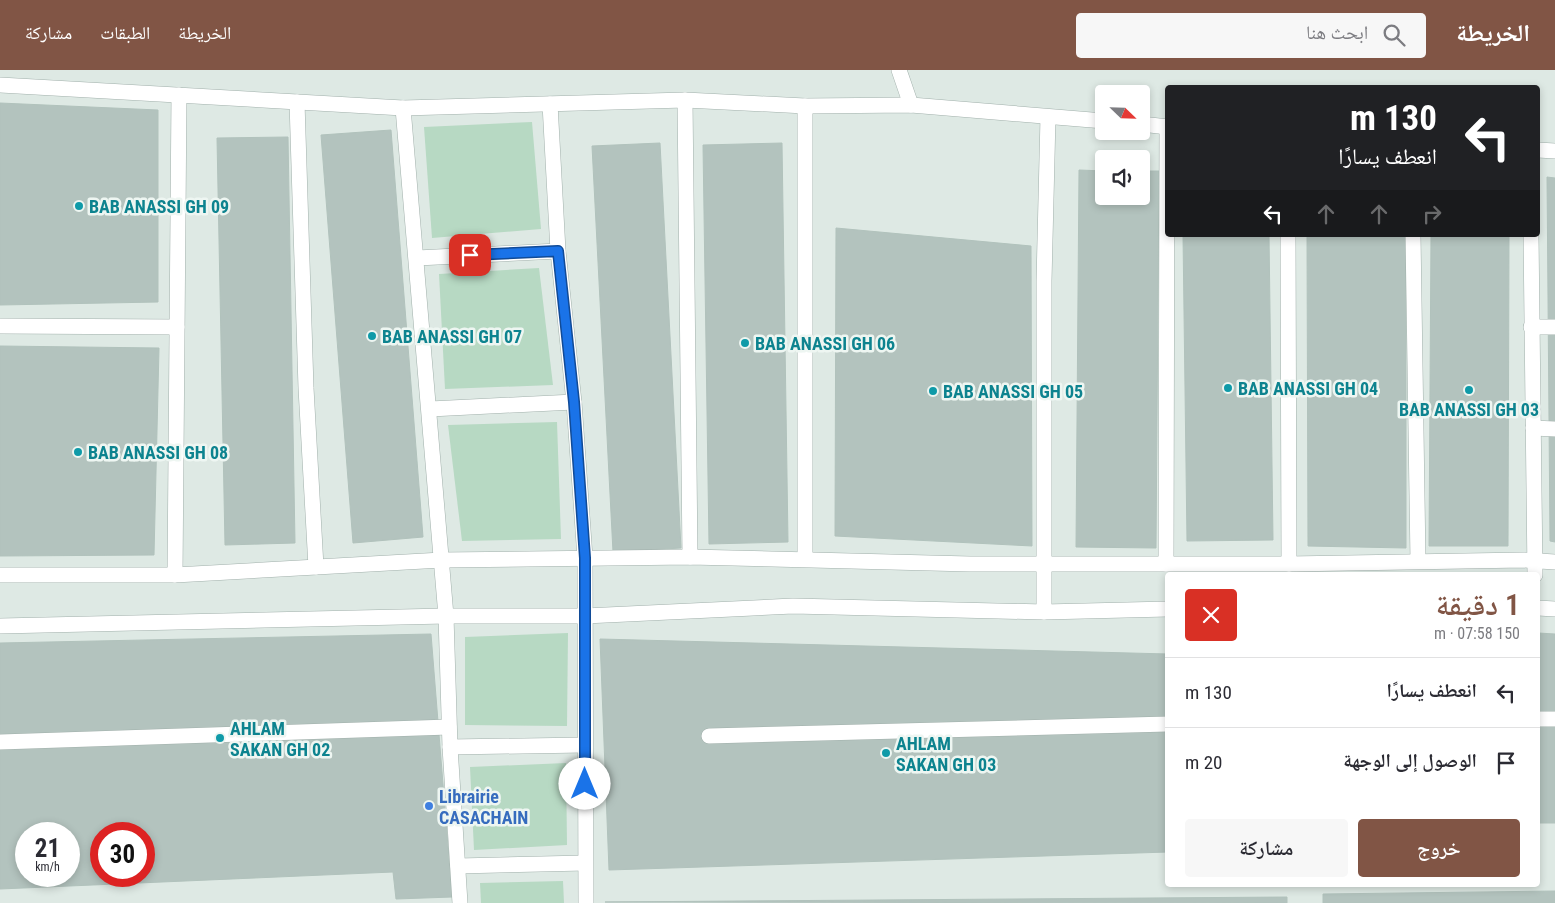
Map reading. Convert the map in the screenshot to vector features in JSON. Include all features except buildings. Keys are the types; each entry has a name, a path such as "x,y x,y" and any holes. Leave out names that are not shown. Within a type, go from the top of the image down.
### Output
{"street":[{"path":"899,70 911,105"},
{"path":"0,85 404,108 685,100 804,106 911,105 1095,120"},
{"path":"175,575 179,95"},
{"path":"685,100 690,557"},
{"path":"297,102 306,388 316,567"},
{"path":"550,104 558,251 574,402 585,558 584,864 586,903"},
{"path":"804,106 805,558"},
{"path":"404,108 446,616 449,727 460,903"},
{"path":"1044,612 1044,281 1048,117"},
{"path":"1150,125 1165,126"},
{"path":"1540,150 1555,151"},
{"path":"1166,564 1167,237"},
{"path":"1288,237 1289,564"},
{"path":"1413,237 1418,561"},
{"path":"1531,237 1535,568"},
{"path":"417,258 558,251"},
{"path":"0,326 177,327"},
{"path":"1532,327 1555,326"},
{"path":"430,409 574,402"},
{"path":"1533,428 1555,429"},
{"path":"0,575 175,575 442,560 690,557 805,558 970,564 1289,564 1418,561 1535,568 1555,562"},
{"path":"0,626 446,616 585,616 793,606 1044,612 1165,609"},
{"path":"1540,608 1555,609"},
{"path":"1540,719 1555,719"},
{"path":"709,736 1165,724"},
{"path":"0,742 449,727"},
{"path":"450,747 585,745"},
{"path":"458,866 584,864"}],"green space":[{"path":"532,122 541,229 432,238 424,127"},
{"path":"539,268 553,385 445,389 439,274"},
{"path":"557,422 561,539 462,541 448,425"},
{"path":"568,633 567,726 465,725 465,637"},
{"path":"566,763 567,845 474,850 470,767"},
{"path":"563,881 564,903 481,903 480,883"}],"place":[{"name":"BAB ANASSI GH 09","path":"79,206"},
{"name":"BAB ANASSI GH 07","path":"372,336"},
{"name":"BAB ANASSI GH 06","path":"745,343"},
{"name":"BAB ANASSI GH 04","path":"1228,388"},
{"name":"BAB ANASSI GH 03","path":"1469,390"},
{"name":"BAB ANASSI GH 05","path":"933,391"},
{"name":"BAB ANASSI GH 08","path":"78,452"},
{"name":"AHLAM SAKAN GH 02","path":"220,738"},
{"name":"AHLAM SAKAN GH 03","path":"886,753"},
{"name":"Librairie CASACHAIN","path":"429,806"}],"route":[{"path":"470,255 558,251 574,402 585,558 585,784"}]}
